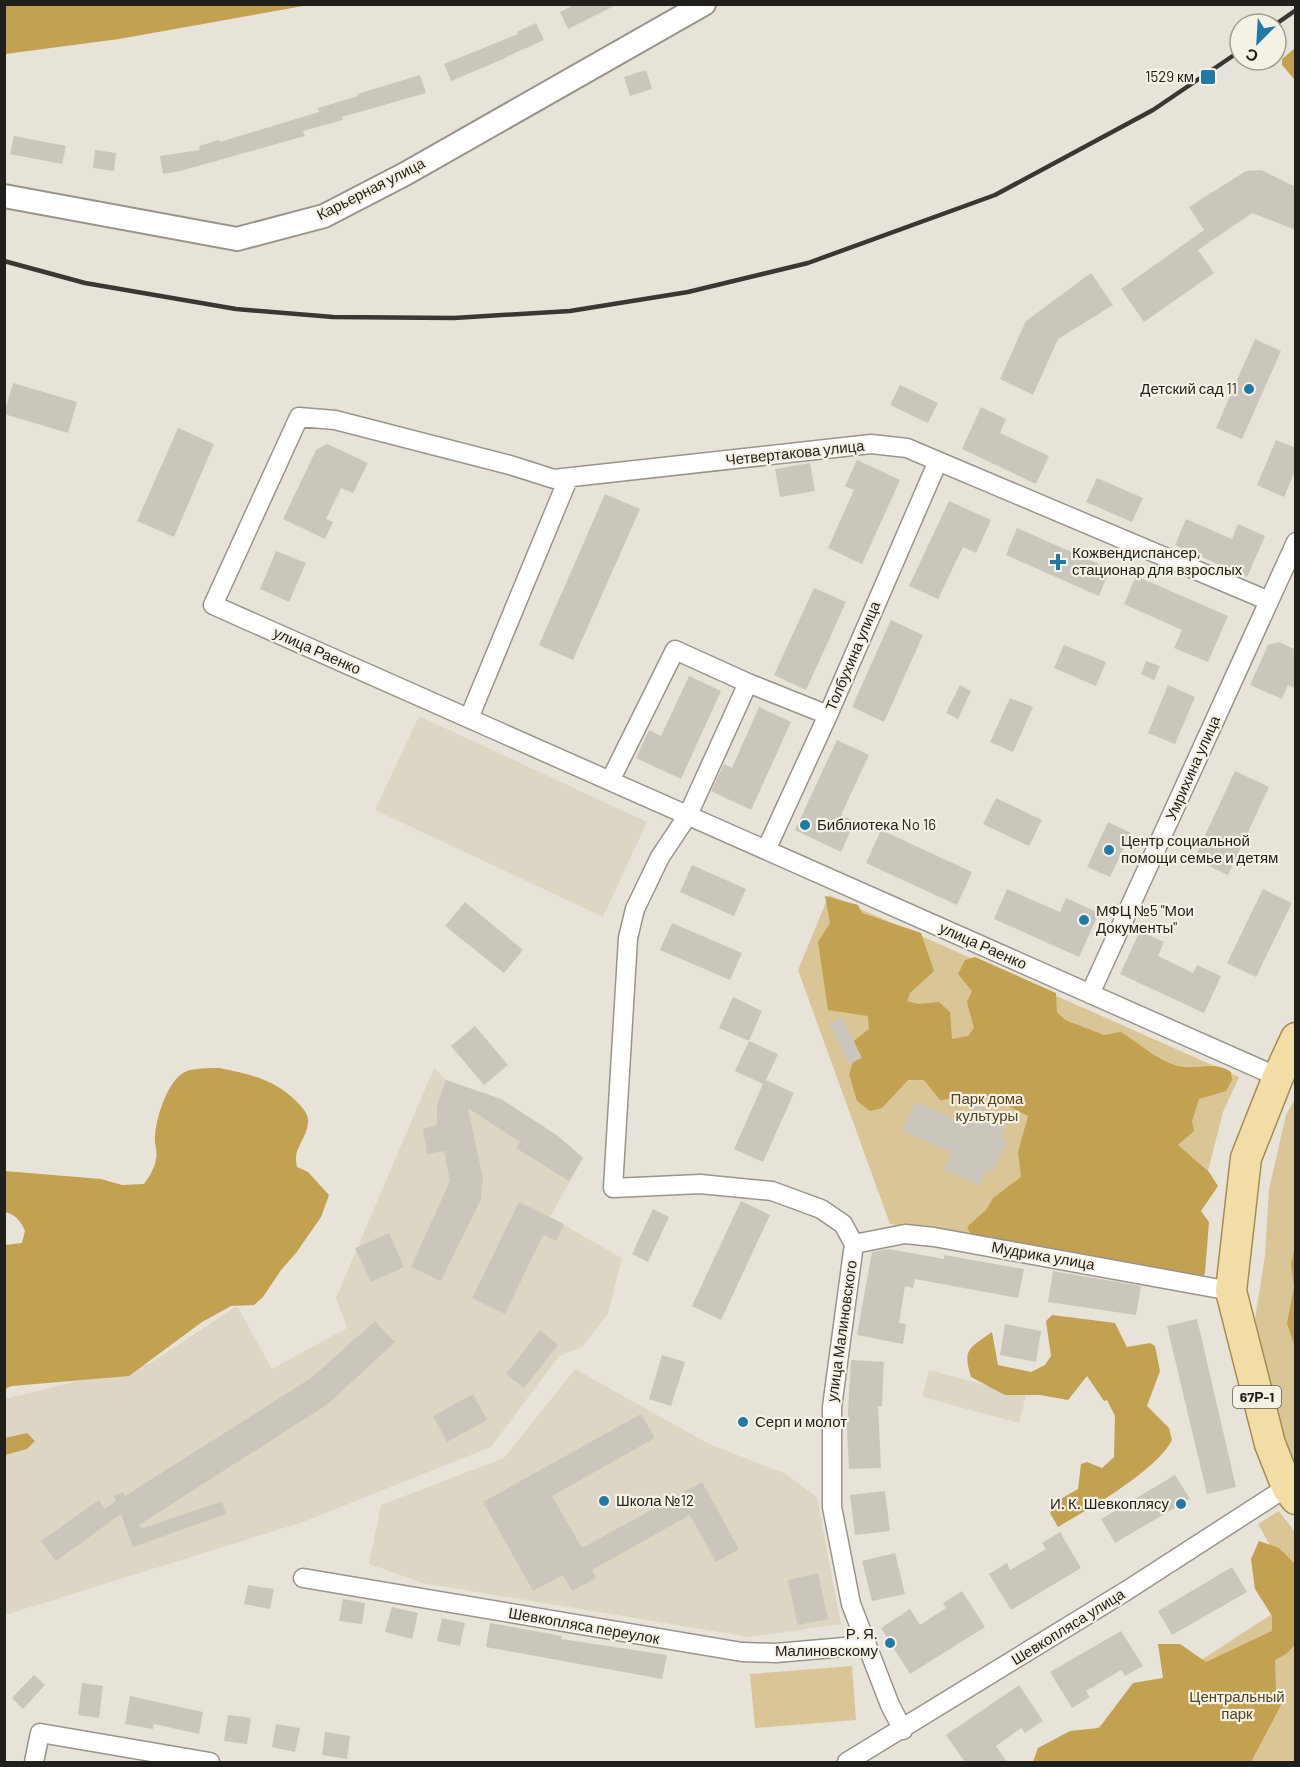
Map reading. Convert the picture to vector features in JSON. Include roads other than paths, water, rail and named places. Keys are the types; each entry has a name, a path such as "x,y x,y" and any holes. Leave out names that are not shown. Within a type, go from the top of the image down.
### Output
{"main road":[{"name":"67Р-1","path":"1291,1493 1270,1444 1231,1291 1246,1158 1296,1038"}],"street":[{"name":"Карьерная улица","path":"4,196 237,239 324,216 405,174 704,4"},
{"name":"Четвертакова улица","path":"299,417 335,420 510,465 554,479 871,444 908,448 1269,601"},
{"name":"улица Раенко","path":"299,417 213,605 1278,1077"},
{"name":"Толбухина улица","path":"766,850 828,715 938,461"},
{"path":"470,718 568,479"},
{"name":"Умрихина улица","path":"1090,994 1296,542"},
{"path":"610,781 675,650 748,683 828,715"},
{"path":"688,815 748,683"},
{"name":"улица Малиновского","path":"688,815 660,857 635,909 628,938 614,1188 700,1184 772,1191 821,1209 843,1224 854,1244 831,1407 832,1507 851,1604 890,1704 903,1730"},
{"name":"Мудрика улица","path":"854,1244 905,1234 934,1236 1231,1291"},
{"name":"Шевкопляса улица","path":"847,1762 903,1730 1141,1581 1291,1493"},
{"name":"Шевкопляса переулок","path":"303,1578 742,1653 776,1653 867,1645"},
{"path":"34,1762 40,1733 210,1762"}],"railway":[{"path":"1288,16 1296,10"},
{"path":"4,261 85,283 236,309 333,317 454,318 570,311 688,292 808,263 995,195 1153,110 1228,59"}],"place":[{"name":"1529 км","path":"1208,77"},
{"name":"Детский сад 11","path":"1249,389"},
{"name":"Кожвендиспансер, стационар для взрослых","path":"1058,562"},
{"name":"Библиотека No 16","path":"805,825"},
{"name":"Центр социальной помощи семье и детям","path":"1109,850"},
{"name":"МФЦ №5 \"Мои Документы\"","path":"1084,920"},
{"name":"Серп и молот","path":"743,1422"},
{"name":"Школа №12","path":"604,1501"},
{"name":"И. К. Шевкоплясу","path":"1181,1504"},
{"name":"Р. Я. Малиновскому","path":"890,1643"}],"park label":[{"name":"Парк дома культуры","path":"987,1108"},
{"name":"Центральный парк","path":"1237,1706"}]}
